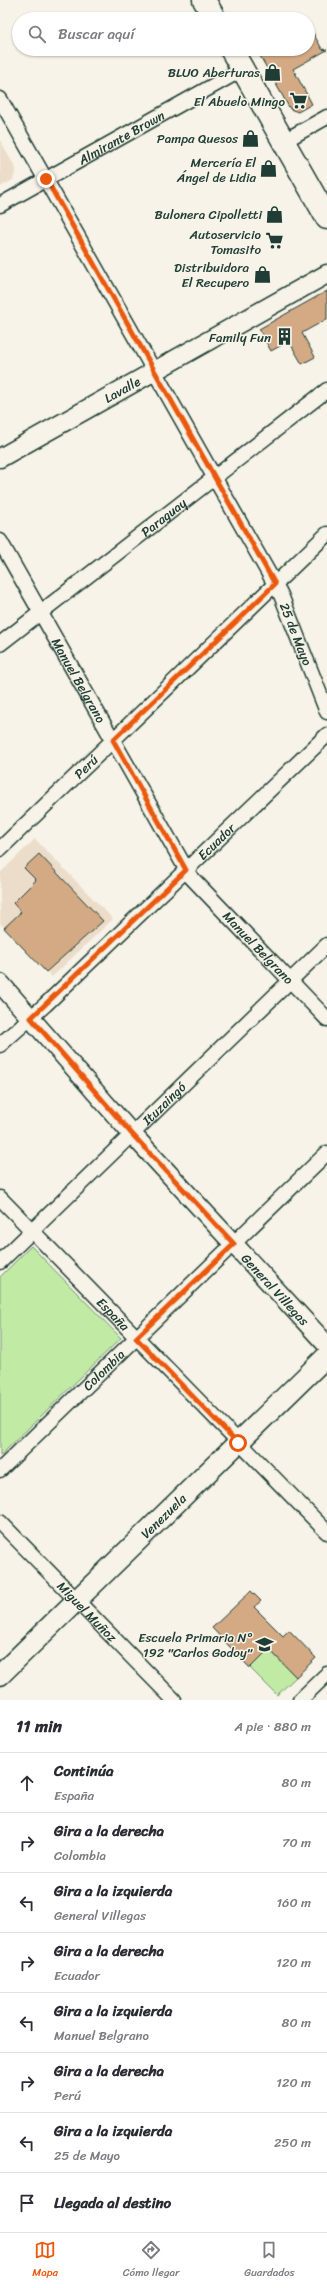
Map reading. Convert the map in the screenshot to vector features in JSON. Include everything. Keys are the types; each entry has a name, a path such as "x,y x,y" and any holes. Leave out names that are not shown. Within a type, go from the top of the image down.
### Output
{"main road":[{"path":"235,56 327,218"},
{"name":"Venezuela","path":"0,1674 327,1356"}],"street":[{"name":"Almirante Brown","path":"0,205 243,69"},
{"name":"25 de Mayo","path":"0,99 275,584 291,618 327,712"},
{"path":"284,141 327,117"},
{"name":"Lavalle","path":"0,458 327,274"},
{"name":"Paraguay","path":"0,644 327,390"},
{"name":"Perú","path":"0,849 327,534"},
{"name":"Manuel Belgrano","path":"0,541 186,870 201,890 327,1019"},
{"name":"Ecuador","path":"0,1045 31,1018 327,735"},
{"name":"Ituzaingó","path":"0,1262 327,945"},
{"name":"General Villegas","path":"0,983 132,1134 327,1345"},
{"name":"Colombia","path":"0,1470 327,1154"},
{"name":"España","path":"0,1198 238,1443 327,1532"},
{"name":"Miguel Muñoz","path":"0,1522 174,1700"},
{"path":"300,1700 327,1674"}],"shaded area":[{"path":"0,140 16,169 13,180 0,187"},
{"path":"35,839 113,919 52,977 0,923 0,873"}],"green space":[{"path":"31,1246 121,1338 0,1456 0,1277"},
{"path":"269,1649 296,1677 277,1695 250,1668"}],"building":[{"path":"315,36 322,49 327,50 293,69 312,104 298,112 290,109 260,56 315,56"},
{"path":"327,291 327,319 302,333 315,357 302,364 289,341 271,351 259,329"},
{"path":"39,854 103,921 46,972 4,928 21,912 13,903 36,880 24,868"},
{"name":"Escuela Primaria N° 192 \"Carlos Godoy\"","path":"251,1591 261,1601 254,1607 283,1636 289,1630 316,1658 296,1677 269,1649 250,1668 212,1628"}],"place":[{"name":"BLUO Aberturas","path":"273,72"},
{"name":"El Abuelo Mingo","path":"298,101"},
{"name":"Pampa Quesos","path":"251,138"},
{"name":"Mercería El Ángel de Lidia","path":"269,169"},
{"name":"Bulonera Cipolletti","path":"275,214"},
{"name":"Autoservicio Tomasito","path":"274,241"},
{"name":"Distribuidora El Recupero","path":"262,274"},
{"name":"Family Fun","path":"284,337"},
{"name":"Escuela Primaria N° 192 \"Carlos Godoy\"","path":"265,1644"}],"route":[{"path":"46,179 275,584 113,740 186,870 31,1018 132,1134 234,1244 136,1338 238,1443"}]}
